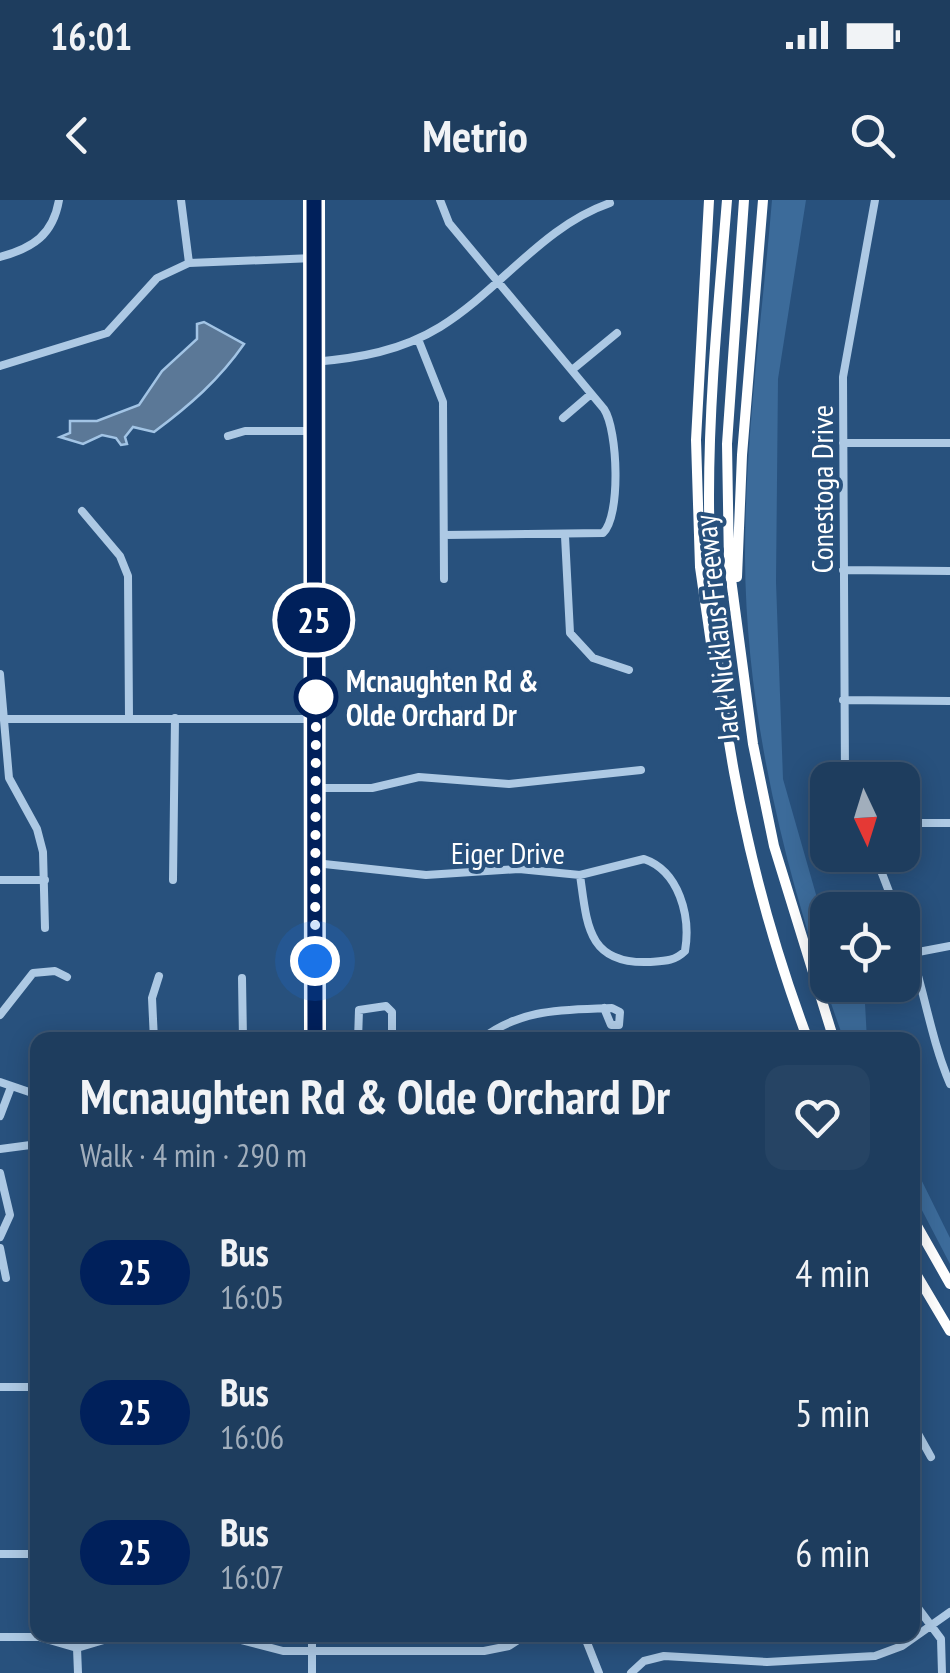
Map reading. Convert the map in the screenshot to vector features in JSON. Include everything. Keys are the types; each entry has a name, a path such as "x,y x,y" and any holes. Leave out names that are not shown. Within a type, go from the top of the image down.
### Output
{"highway":[{"path":"707,200 697,388 697,499 708,644 720,676"},
{"name":"Jack Nicklaus Freeway","path":"727,200 713,376 709,499 720,676 739,800 766,908 805,1032"},
{"name":"Jack Nicklaus Freeway","path":"744,200 727,444 730,564 753,744 774,846 832,1032"},
{"path":"741,643 736,566 763,201"},
{"path":"920,1231 950,1284"},
{"path":"920,1280 950,1331"}],"street":[{"path":"0,258 42,238 56,218 60,200"},
{"path":"181,200 189,262"},
{"path":"314,200 314,1032"},
{"path":"440,200 449,223 612,424 614,516 607,530 597,535 444,535"},
{"name":"Conestoga Drive","path":"844,762 846,344 875,200"},
{"path":"314,362 364,356 418,339 444,324 566,224 610,204"},
{"path":"0,366 107,333 156,278 189,262 314,258"},
{"path":"572,370 617,334"},
{"path":"418,339 443,402 444,578"},
{"path":"563,418 591,394"},
{"path":"228,436 244,431 314,431"},
{"path":"843,443 950,443"},
{"path":"82,511 120,556 128,576 129,718"},
{"path":"566,536 570,633 593,658 629,670"},
{"path":"843,570 950,571"},
{"path":"0,674 5,778 37,829 45,880 45,928"},
{"path":"843,700 950,700"},
{"path":"174,880 175,718"},
{"path":"5,719 316,719"},
{"path":"316,788 372,788 419,777 510,784 641,770"},
{"path":"920,823 950,823"},
{"name":"Eiger Drive","path":"315,864 426,875 519,869 580,875 633,858 666,869 678,890 686,935 683,954 674,960 636,962 609,956 587,924 580,875"},
{"path":"0,880 45,880"},
{"path":"920,952 950,946"},
{"path":"0,1015 7,994 33,973 55,971 66,977"},
{"path":"154,1032 152,998 159,976"},
{"path":"242,978 242,1032"},
{"path":"920,983 930,1033 950,1084"},
{"path":"358,1032 357,1014 362,1008 390,1009 392,1032"},
{"path":"492,1032 508,1021 532,1014 604,1008"},
{"path":"0,1082 30,1093"},
{"path":"0,1116 11,1087"},
{"path":"0,1149 30,1145"},
{"path":"0,1174 10,1216 0,1237"},
{"path":"0,1248 6,1278"},
{"path":"0,1387 30,1387"},
{"path":"920,1437 932,1457"},
{"path":"0,1554 30,1554"},
{"path":"920,1610 941,1639 942,1673"},
{"path":"920,1634 950,1612"},
{"path":"0,1637 30,1637"},
{"path":"56,1642 77,1648 94,1642"},
{"path":"253,1642 278,1651 493,1651 512,1642"},
{"path":"312,1642 312,1673"},
{"path":"587,1642 599,1673"},
{"path":"631,1673 644,1661 664,1656 767,1662 859,1659 908,1642"},
{"path":"77,1648 78,1673"}],"shaded area":[{"path":"772,200 806,200 778,379 776,582 783,779 815,892 810,892 810,939 788,863 762,741 747,619 746,512"},
{"path":"204,322 244,344 214,381 154,432 133,427 125,437 127,444 121,445 116,438 102,435 83,444 60,437 70,433 70,421 97,421 139,405 162,371 197,339 197,324"},
{"path":"831,1002 865,1002 867,1032 841,1032"},
{"path":"920,1177 950,1238 950,1264 920,1206"}],"bus line":[{"name":"25","path":"314,200 315,1032"}],"place":[{"name":"Mcnaughten Rd & Olde Orchard Dr","path":"316,697"}],"route":[{"path":"315,961 316,697"}]}
